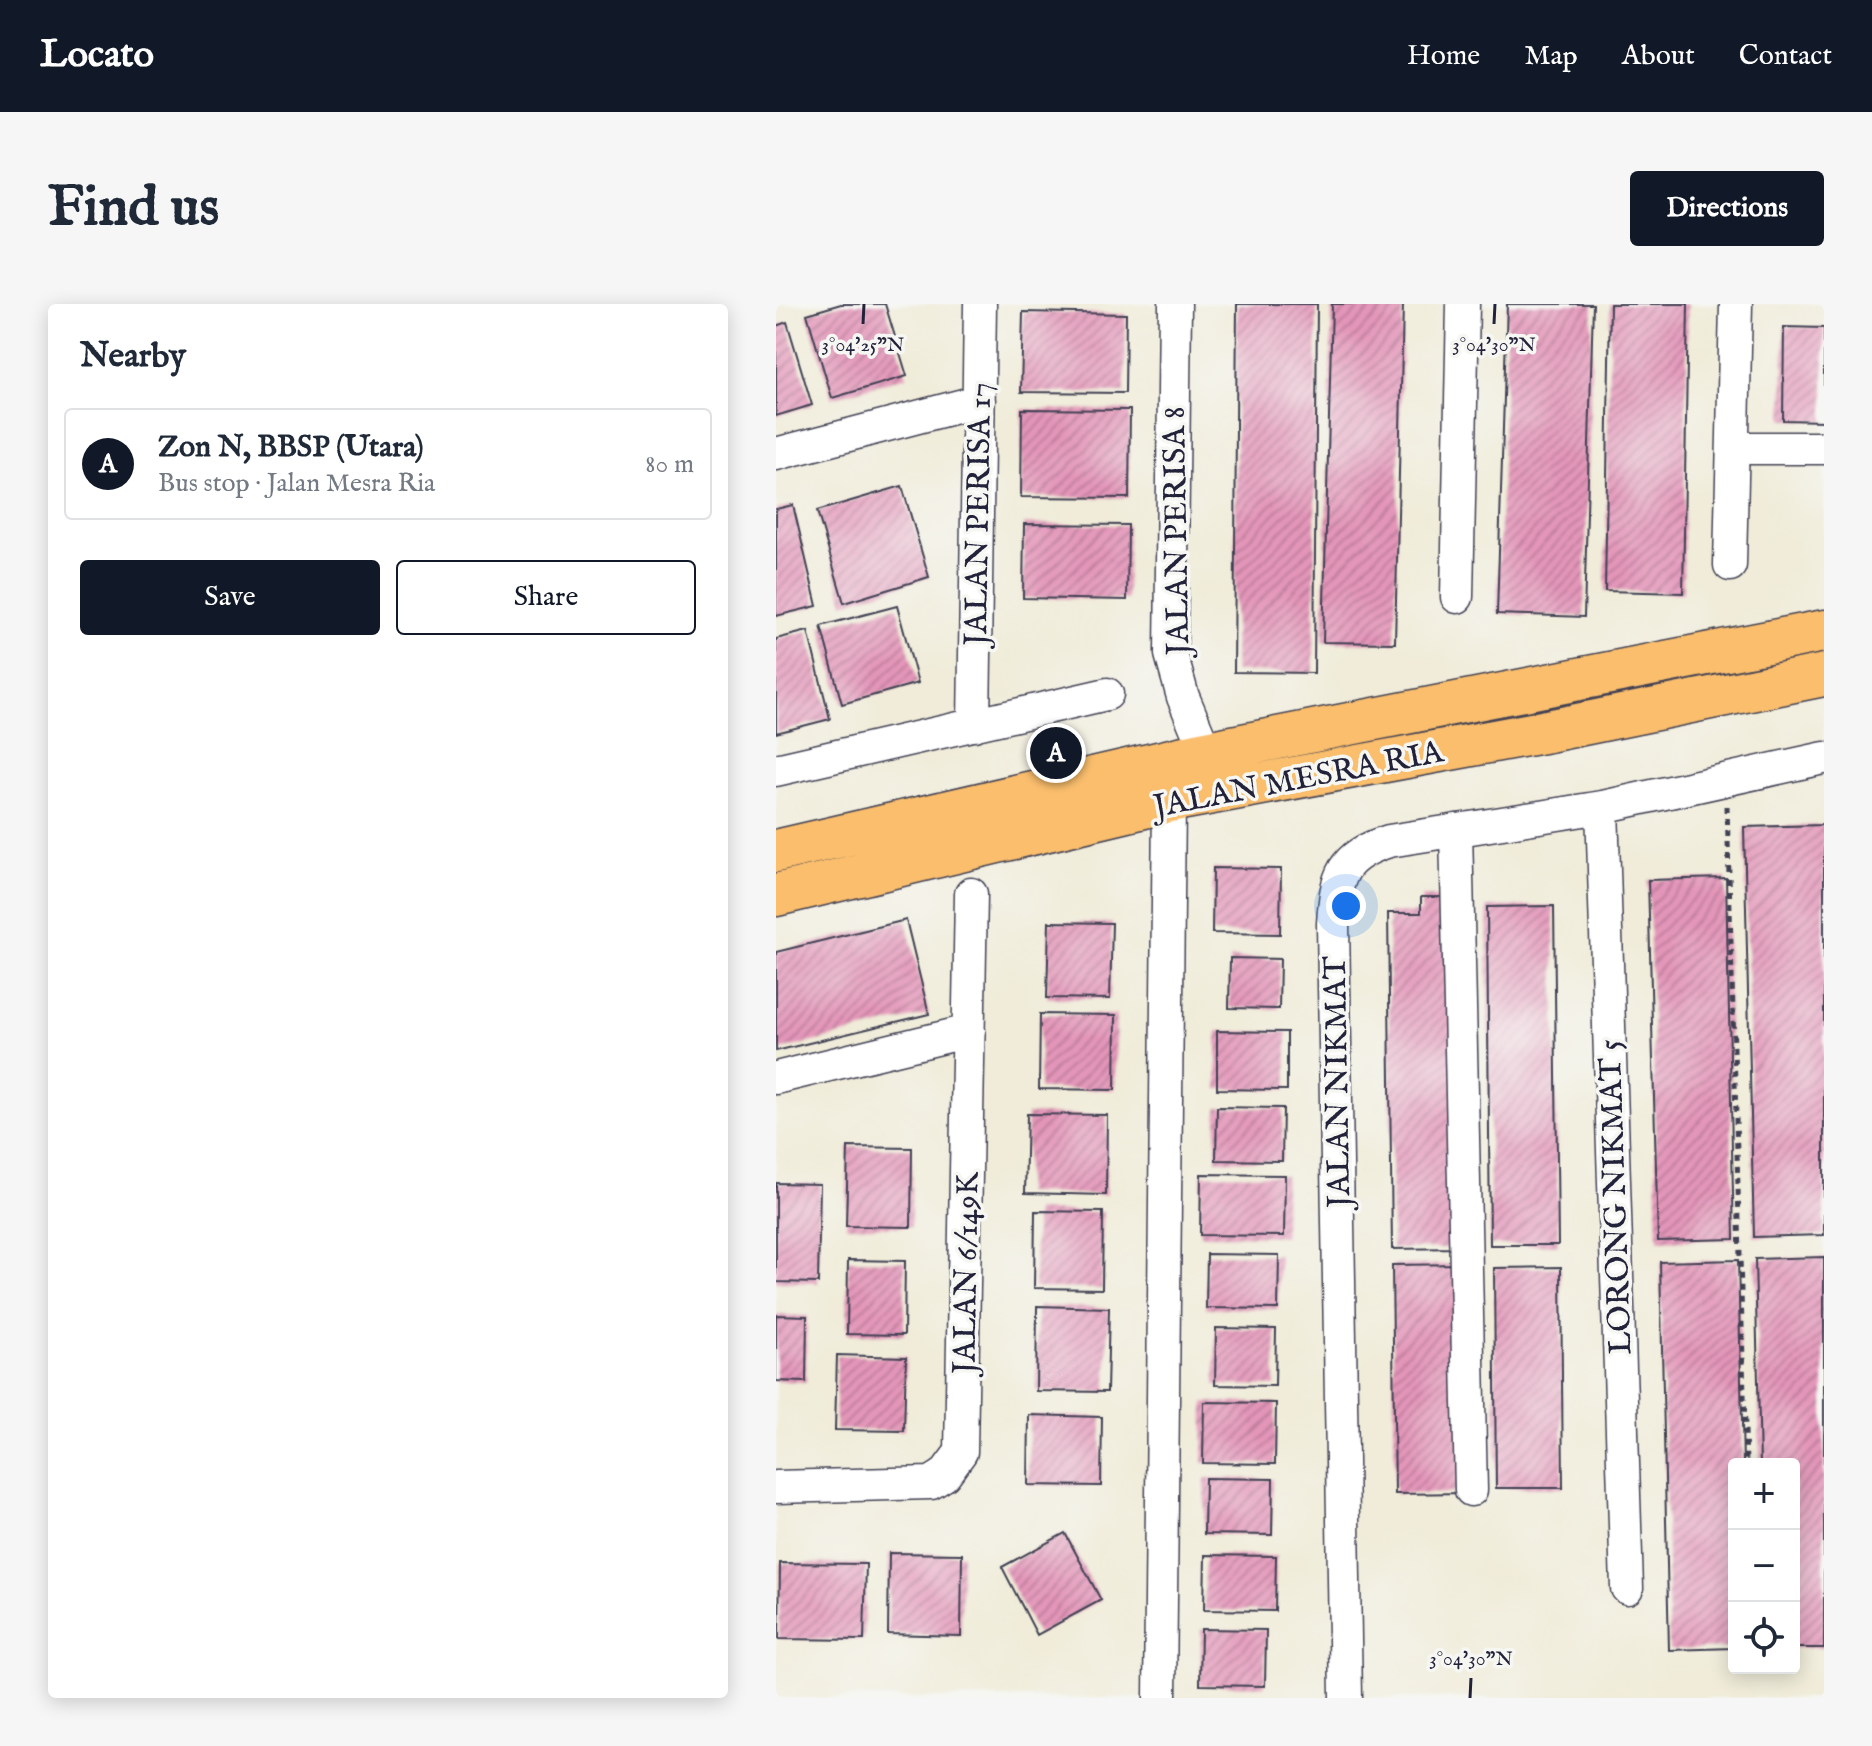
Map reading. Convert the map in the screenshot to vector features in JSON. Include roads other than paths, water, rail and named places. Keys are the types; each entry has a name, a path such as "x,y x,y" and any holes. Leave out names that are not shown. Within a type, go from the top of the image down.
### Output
{"main road":[{"name":"JALAN MESRA RIA","path":"776,851 1206,752 1824,631"},
{"name":"JALAN MESRA RIA","path":"776,895 1169,801 1548,731 1824,675"}],"street":[{"name":"JALAN PERISA 17","path":"974,725 980,304"},
{"name":"JALAN PERISA 8","path":"1175,304 1171,654 1183,697 1206,752"},
{"path":"1457,597 1463,304"},
{"path":"1730,565 1736,304"},
{"path":"776,454 979,401"},
{"path":"1733,448 1824,448"},
{"path":"776,770 1107,694"},
{"name":"JALAN NIKMAT","path":"1346,1698 1335,897 1343,871 1360,850 1389,841 1602,807 1824,758"},
{"path":"1160,1698 1169,801"},
{"name":"LORONG NIKMAT 5","path":"1602,807 1627,1588"},
{"path":"1456,830 1471,1490"},
{"name":"JALAN 6/149K","path":"776,1487 931,1483 955,1464 961,1452 971,894"},
{"path":"776,1078 969,1031"}],"place":[{"name":"Zon N, BBSP (Utara)","path":"1056,753"}]}
